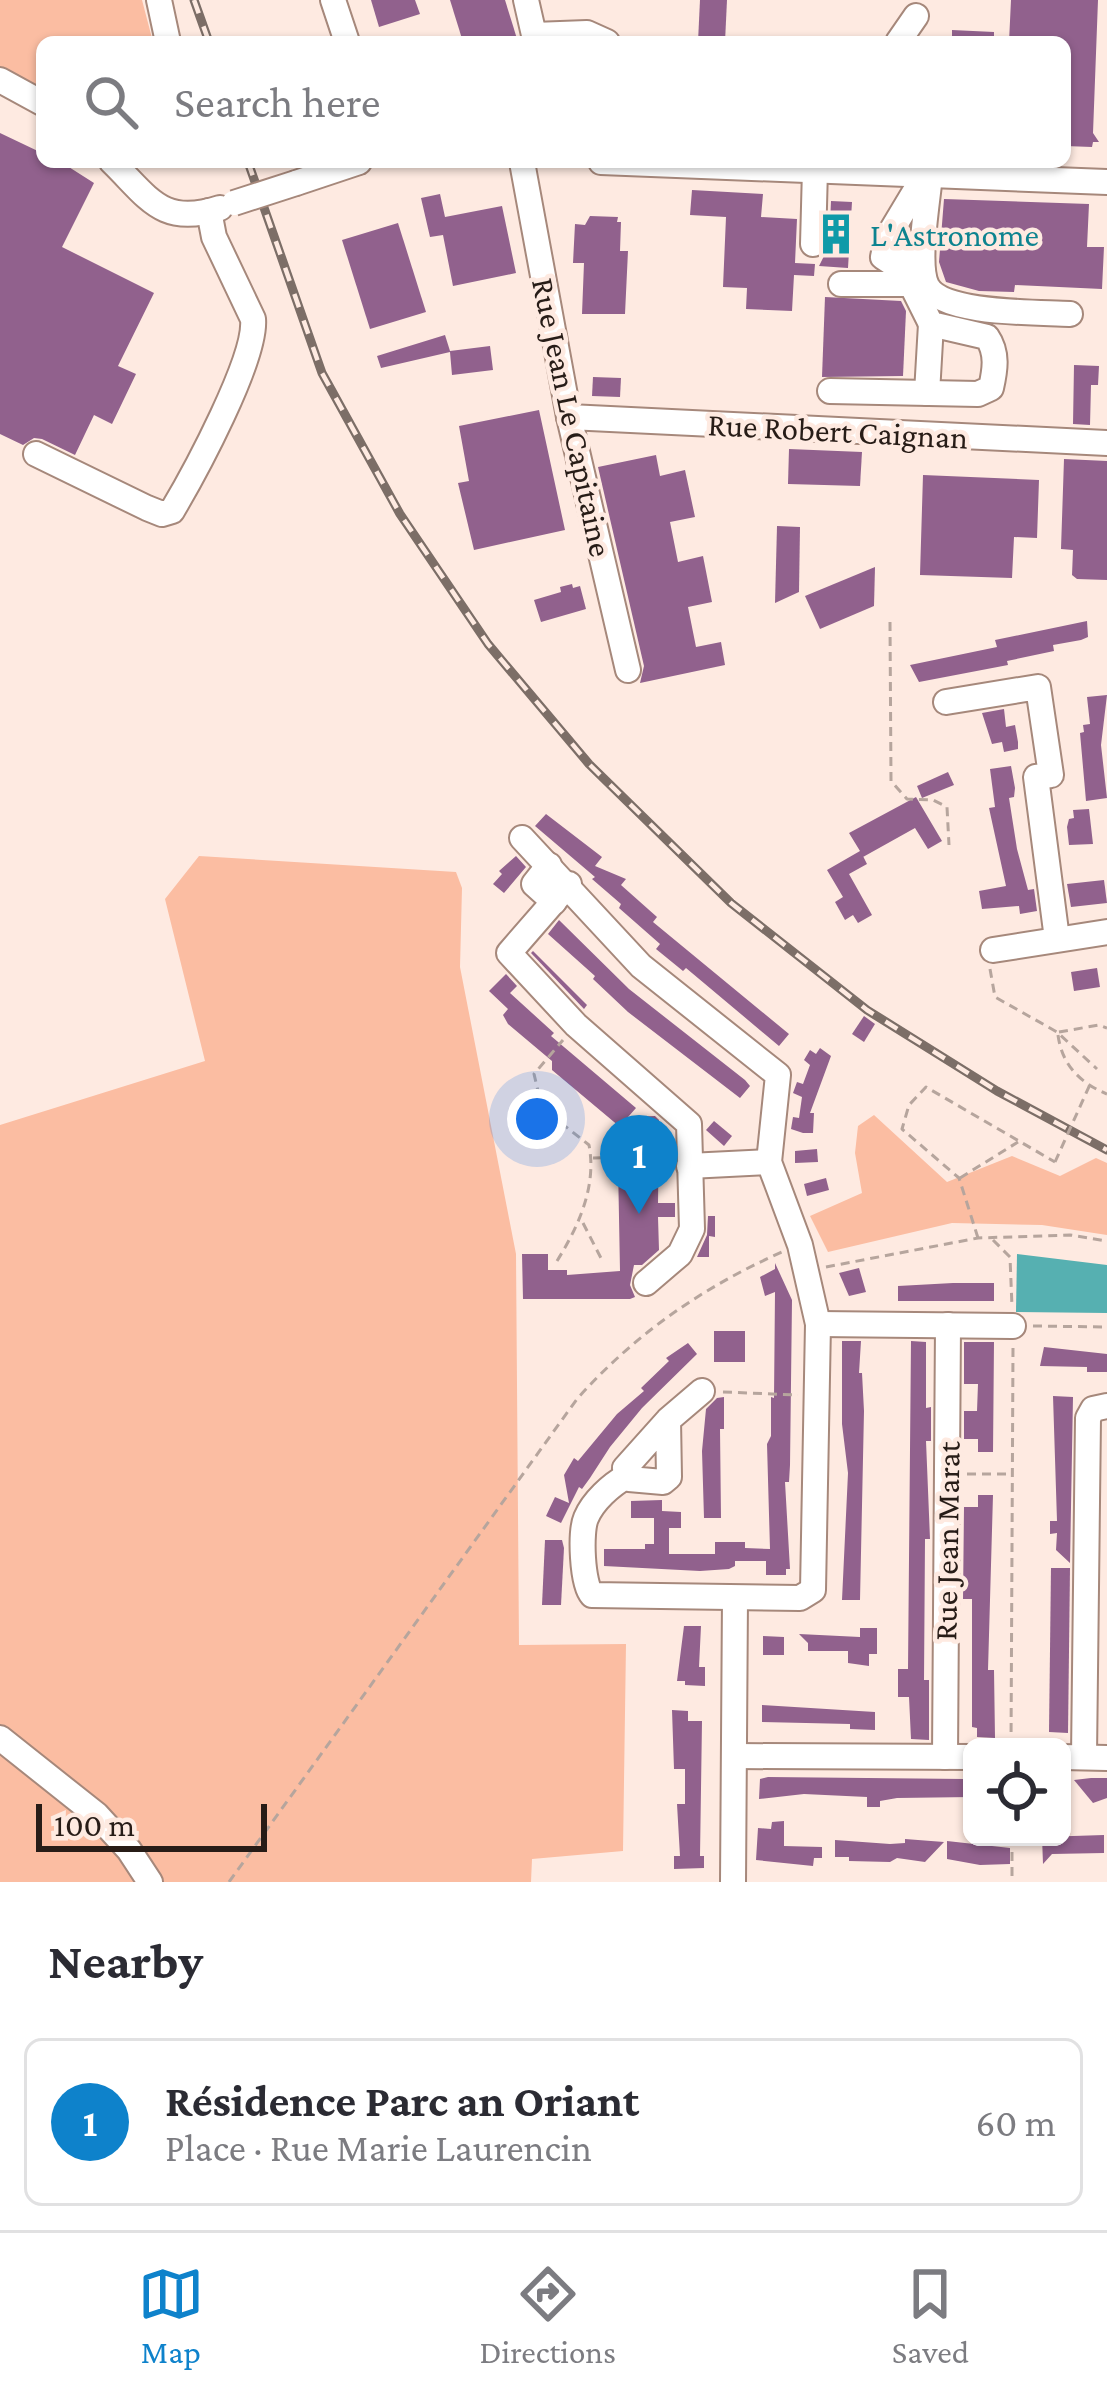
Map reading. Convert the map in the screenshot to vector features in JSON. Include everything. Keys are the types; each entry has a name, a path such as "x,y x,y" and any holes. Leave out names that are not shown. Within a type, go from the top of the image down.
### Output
{"street":[{"path":"159,0 167,36"},
{"path":"333,0 344,36"},
{"path":"526,0 534,35 594,36"},
{"path":"902,36 916,16"},
{"path":"0,80 36,100"},
{"path":"118,168 160,209 173,214 209,212 340,168"},
{"name":"Rue Jean Le Capitaine","path":"523,168 568,417 628,670"},
{"path":"785,168 844,168"},
{"path":"876,168 920,180 1107,182"},
{"path":"813,244 815,169"},
{"path":"920,180 883,247 887,261 906,273 931,324 927,393"},
{"path":"920,180 923,264 927,285 937,296 952,304 1070,314"},
{"path":"36,454 147,508 162,514 172,511 245,364 255,332 254,319 214,237 209,212"},
{"path":"841,284 906,273"},
{"path":"830,391 979,394 991,388 996,367 987,338 931,324"},
{"name":"Rue Robert Caignan","path":"568,417 1107,443"},
{"path":"946,702 1038,687 1051,775 1036,777 1057,939"},
{"path":"522,838 549,866 534,884 567,894 641,966 778,1075 769,1162 800,1245 818,1324 814,1586 810,1593 800,1598 735,1598 596,1597 588,1592 584,1585 584,1520 610,1486 627,1476"},
{"path":"567,894 509,953 576,1025 689,1124 692,1229 680,1254 646,1282"},
{"path":"993,950 1107,932"},
{"path":"689,1161 769,1162"},
{"path":"818,1324 1013,1326"},
{"name":"Rue Jean Marat","path":"945,1757 948,1325"},
{"path":"668,1420 669,1477 663,1482 633,1480 625,1468 668,1420 702,1391"},
{"path":"1084,1758 1097,1574 1088,1418 1094,1409 1107,1406"},
{"path":"733,1882 735,1598"},
{"path":"0,1738 97,1815 150,1882"},
{"path":"734,1756 963,1757"}],"path":[{"path":"890,622 891,781 907,800 933,800 946,806 949,845"},
{"path":"993,950 988,960 995,997 1057,1032 1097,1069 1107,1068"},
{"path":"557,1261 582,1221 591,1158 589,1145 542,1108 534,1075 576,1025"},
{"path":"1057,1032 1099,1025 1107,1028"},
{"path":"1057,1032 1060,1050 1078,1080 1107,1094"},
{"path":"978,1238 959,1178 902,1129 909,1105 926,1087 1054,1162 1097,1069"},
{"path":"959,1178 1019,1142"},
{"path":"591,1158 689,1161"},
{"path":"582,1221 603,1262"},
{"path":"807,1272 978,1238 1070,1235 1107,1241"},
{"path":"992,1240 1010,1257 1013,1326 1011,1738"},
{"path":"230,1882 587,1387 669,1315 722,1282 800,1245"},
{"path":"1013,1326 1107,1327"},
{"path":"702,1391 817,1396"},
{"path":"947,1474 1012,1474"},
{"path":"1012,1846 1012,1882"}],"shaded area":[{"path":"0,0 142,0 151,36 36,36 36,105 0,94"},
{"path":"199,856 456,872 462,888 460,967 516,1254 519,1645 626,1644 623,1851 532,1859 531,1882 0,1882 0,1125 205,1061 165,899"},
{"path":"874,1115 947,1182 1012,1156 1060,1176 1096,1158 1107,1163 1107,1235 1042,1225 952,1223 828,1252 810,1216 862,1193 855,1153 858,1126"}],"water":[{"path":"1017,1254 1107,1265 1107,1313 1016,1312"}],"building":[{"path":"371,0 415,0 420,14 379,27"},
{"path":"450,0 505,0 516,36 461,36"},
{"path":"700,0 727,0 725,36 698,36"},
{"path":"1011,0 1098,0 1093,133 1099,142 1092,147 1071,146 1071,36 1009,36"},
{"path":"952,30 994,32 994,36 952,36"},
{"path":"0,133 36,150 36,168 70,168 94,183 62,247 154,293 118,366 136,374 112,424 94,415 75,455 42,439 23,445 0,434"},
{"path":"692,190 763,194 761,217 797,219 795,263 815,264 814,276 794,275 792,311 746,309 747,288 723,287 726,217 690,215"},
{"path":"440,194 445,217 502,206 516,273 453,286 443,235 430,237 421,198"},
{"path":"944,199 1089,204 1087,247 1104,247 1102,289 1015,285 1014,292 979,291 946,282 939,262"},
{"name":"L'Astronome","path":"831,201 852,202 848,268 819,266 829,246"},
{"path":"590,216 618,217 621,222 620,251 628,251 625,314 582,314 584,263 573,263 575,224 585,225"},
{"path":"398,223 426,312 370,329 342,240"},
{"path":"825,297 901,301 906,311 903,376 822,377"},
{"path":"445,335 450,351 490,346 493,370 452,375 450,352 381,368 377,356"},
{"path":"1074,365 1099,366 1098,385 1091,385 1090,425 1073,424"},
{"path":"593,377 621,378 620,397 592,396"},
{"path":"539,410 565,530 474,550 458,483 469,481 459,426"},
{"path":"789,449 862,452 860,486 788,484"},
{"path":"656,455 660,476 685,470 695,517 670,522 678,562 703,556 712,602 688,607 696,647 721,642 725,665 640,683 644,666 598,467"},
{"path":"1064,459 1107,461 1107,580 1077,579 1072,575 1073,550 1061,549"},
{"path":"923,475 1039,480 1037,538 1014,537 1012,578 920,575"},
{"path":"777,526 800,527 799,592 775,603"},
{"path":"875,567 874,606 820,629 805,596"},
{"path":"572,584 573,588 580,586 586,609 541,622 534,600"},
{"path":"1087,621 1088,637 1053,645 1054,651 1007,661 1008,665 919,682 910,665 997,647 995,640"},
{"path":"1107,695 1101,745 1107,798 1086,801 1080,733 1083,725 1090,724 1087,697"},
{"path":"1004,709 1006,727 1015,725 1018,749 1004,752 1002,742 992,744 982,713"},
{"path":"1011,766 1015,788 1014,797 1009,798 1017,849 1028,890 1034,889 1037,911 1020,914 1019,906 982,909 979,891 1006,886 989,808 995,807 990,769"},
{"path":"948,772 954,785 922,798 917,786"},
{"path":"916,797 942,841 928,849 915,828 863,857 867,864 849,874 872,915 858,923 853,915 845,920 835,902 843,897 827,870 860,851 849,833"},
{"path":"1089,809 1093,844 1069,845 1067,827 1074,818 1073,810"},
{"path":"546,814 602,857 595,866 626,879 621,885 657,917 653,922 789,1034 779,1046 686,968 683,971 656,949 660,944 619,908 621,904 592,879 595,877 535,826"},
{"path":"516,856 526,867 504,893 493,884 502,874 499,871"},
{"path":"1104,880 1107,903 1071,907 1067,884"},
{"path":"559,920 629,989 745,1080 750,1086 740,1098 628,1012 593,979 548,934"},
{"path":"531,953 587,1005 584,1009"},
{"path":"1097,968 1100,987 1074,991 1071,972"},
{"path":"506,974 517,986 510,993 554,1033 551,1036 636,1108 628,1117 659,1120 658,1203 675,1203 675,1217 658,1217 659,1250 642,1265 634,1265 630,1285 635,1297 630,1299 523,1299 522,1254 548,1254 548,1270 567,1270 567,1275 620,1271 618,1164 626,1164 626,1132 552,1070 552,1061 508,1024 503,1015 508,1009 489,991"},
{"path":"864,1016 875,1024 864,1042 852,1034"},
{"path":"820,1048 831,1056 810,1113 814,1113 813,1133 803,1133 791,1129 793,1117 799,1118 802,1097 793,1093 797,1082 803,1084 810,1065 804,1060 810,1050 816,1054"},
{"path":"714,1121 732,1136 724,1146 706,1130"},
{"path":"817,1149 818,1162 795,1163 795,1151"},
{"path":"826,1178 829,1190 807,1196 804,1184"},
{"path":"708,1216 715,1216 715,1237 709,1236 709,1257 697,1257 707,1235"},
{"path":"775,1263 792,1300 790,1465 789,1482 785,1482 790,1569 786,1575 766,1575 766,1561 735,1561 729,1569 700,1571 604,1566 604,1549 645,1549 645,1544 654,1544 654,1518 631,1518 631,1501 662,1500 662,1511 681,1512 681,1528 669,1528 669,1554 715,1554 715,1542 745,1542 745,1548 770,1549 767,1444 774,1398 775,1292 765,1296 760,1277 775,1269"},
{"path":"859,1268 866,1292 849,1296 839,1273"},
{"path":"994,1283 994,1301 898,1301 898,1286"},
{"path":"714,1331 745,1331 745,1362 714,1362"},
{"path":"842,1341 861,1341 860,1600 842,1600 848,1473 842,1424"},
{"path":"911,1341 926,1342 926,1408 931,1407 931,1441 926,1441 930,1539 925,1539 924,1680 929,1680 929,1740 911,1739 909,1697 898,1697 898,1669 908,1669"},
{"path":"964,1342 994,1342 993,1452 978,1452 978,1439 964,1439 964,1411 977,1411 978,1384 964,1384"},
{"path":"688,1343 697,1354 610,1447 579,1487 561,1523 546,1516 555,1497 569,1503 564,1475 574,1458 578,1461 617,1414 644,1391 641,1388 669,1361 666,1358"},
{"path":"1044,1347 1107,1354 1107,1372 1040,1366"},
{"path":"1053,1396 1073,1397 1070,1563 1056,1550 1057,1533 1050,1534 1050,1521 1057,1521"},
{"path":"724,1397 721,1518 704,1518 706,1409"},
{"path":"978,1495 993,1495 988,1670 994,1670 995,1738 977,1737 977,1728 972,1727 972,1599 963,1599 964,1507 978,1507"},
{"path":"545,1540 562,1540 564,1548 561,1605 542,1605"},
{"path":"1051,1568 1070,1568 1068,1733 1049,1732"},
{"path":"684,1626 701,1626 699,1667 705,1667 705,1686 677,1681"},
{"path":"860,1628 877,1628 877,1654 869,1654 869,1666 848,1663 848,1651 808,1651 808,1643 799,1634 860,1637"},
{"path":"763,1636 784,1637 784,1655 763,1655"},
{"path":"762,1705 875,1712 875,1730 850,1729 850,1724 762,1722"},
{"path":"672,1710 688,1711 688,1721 702,1721 700,1856 704,1856 704,1868 674,1869 674,1856 680,1856 677,1804 685,1804 685,1769 674,1769"},
{"path":"1107,1778 1107,1798 1093,1803 1074,1780"},
{"path":"760,1779 963,1779 963,1797 897,1798 880,1801 880,1807 867,1807 867,1797 804,1794 759,1799"},
{"path":"784,1821 784,1846 822,1847 822,1858 814,1858 813,1866 756,1860 758,1828 771,1829 772,1822"},
{"path":"1104,1835 1104,1853 1052,1854 1043,1864 1042,1846 1071,1846 1071,1836"},
{"path":"905,1839 944,1842 925,1862 835,1857 835,1840 890,1844 905,1843"},
{"path":"947,1841 1010,1848 1010,1864 947,1859"}],"railway":[{"path":"194,0 207,36"},
{"path":"250,168 322,373 400,514 488,644 589,764 731,903 867,1010 997,1091 1107,1150"}],"place":[{"name":"L'Astronome","path":"836,234"},
{"name":"Résidence Parc an Oriant","path":"639,1214"}]}
